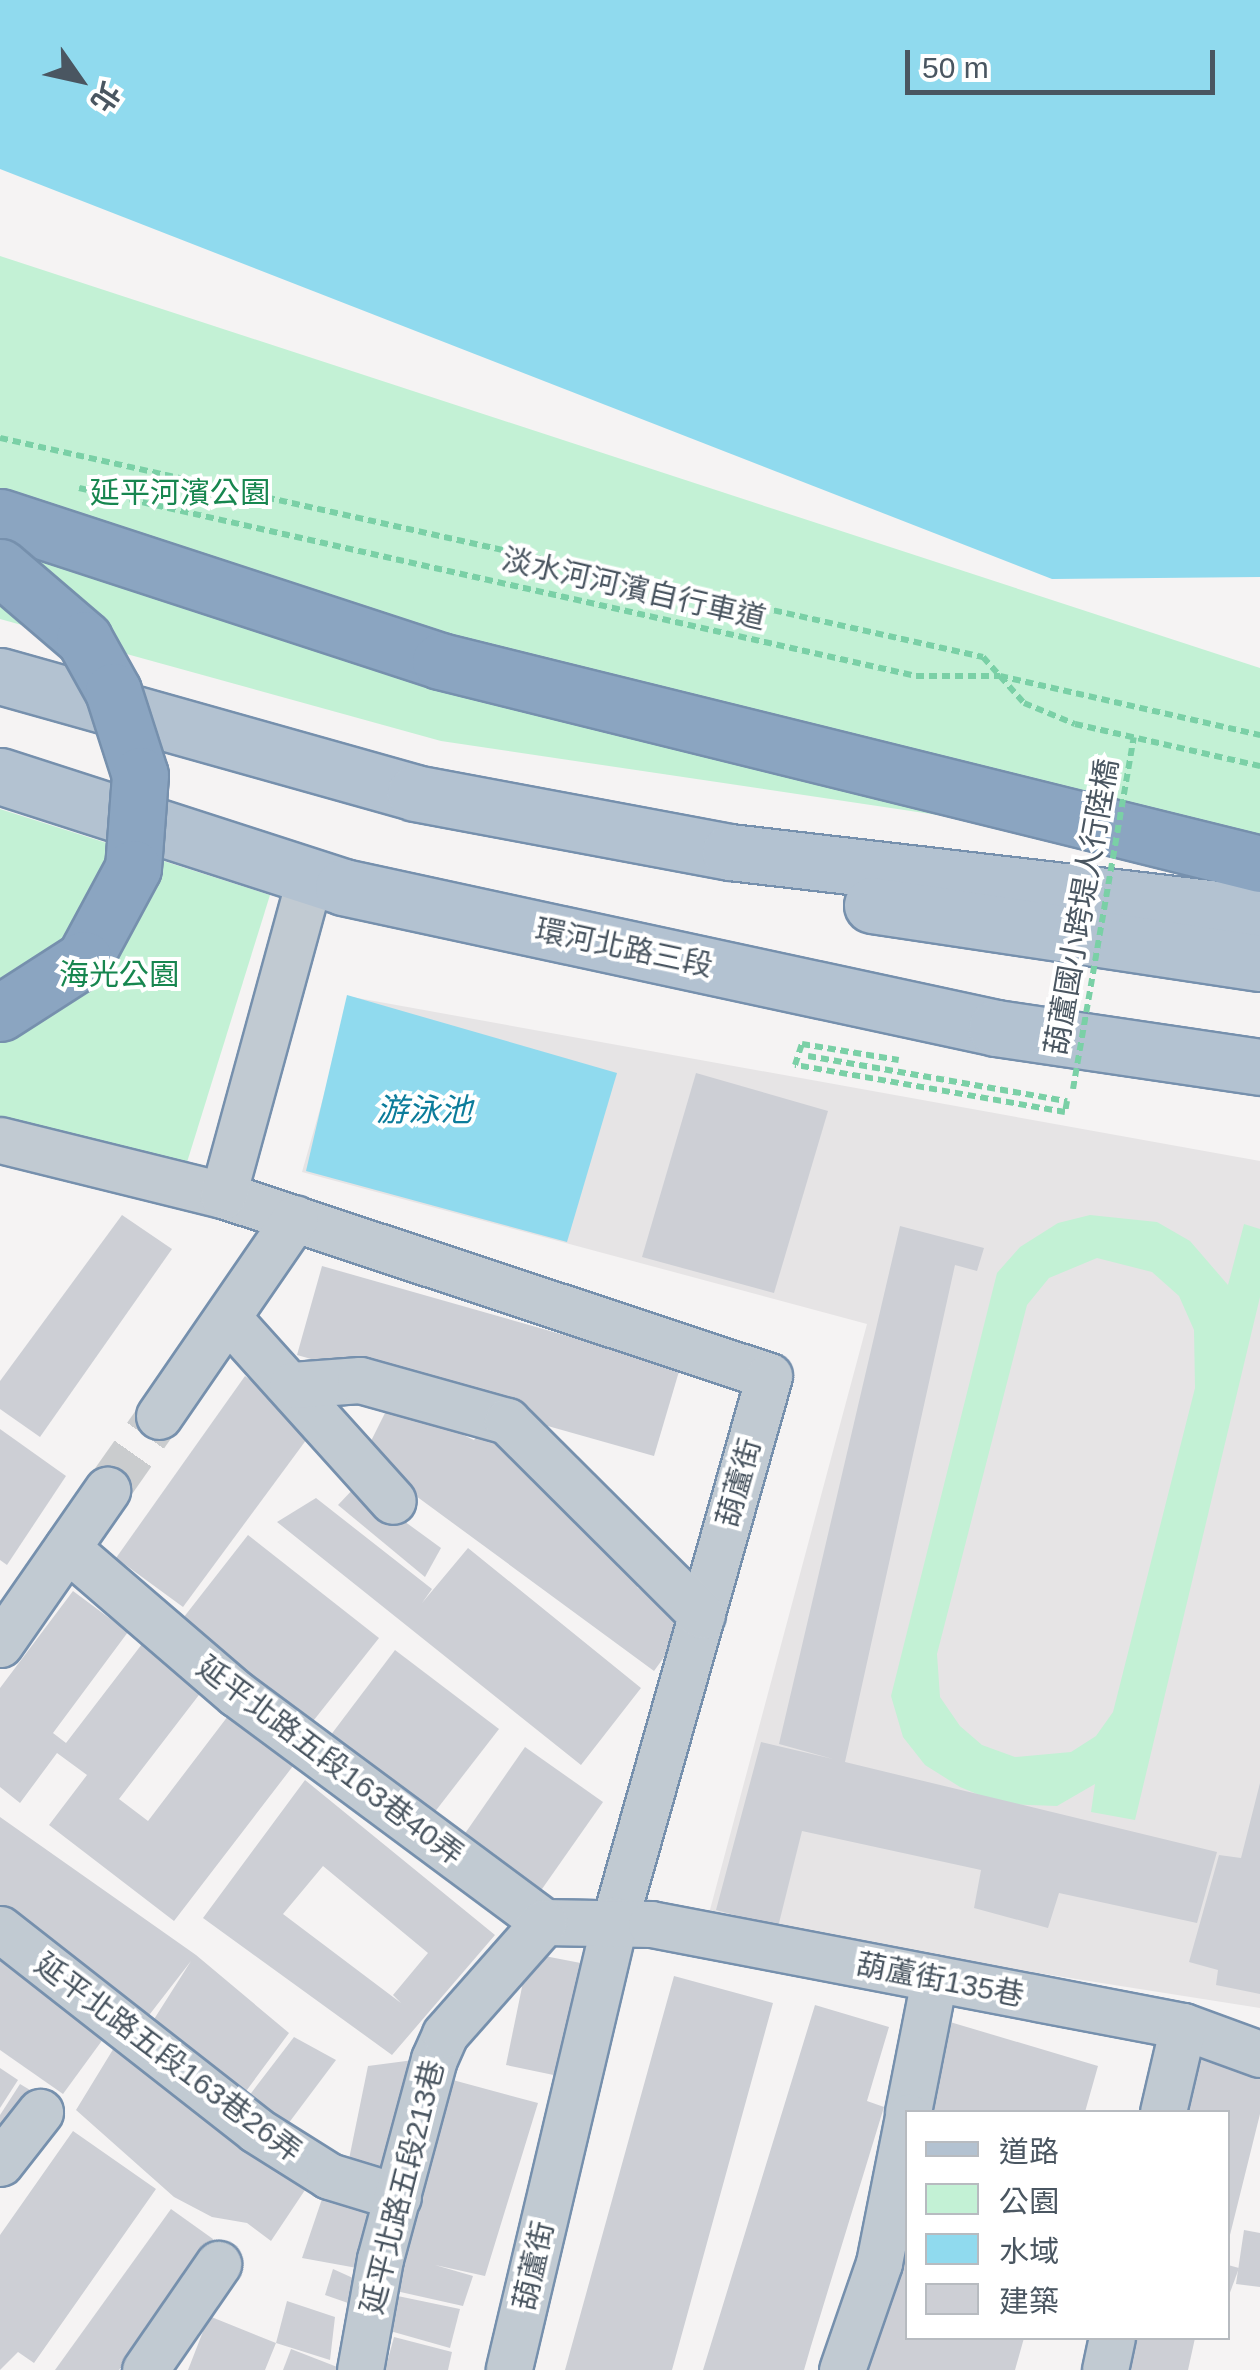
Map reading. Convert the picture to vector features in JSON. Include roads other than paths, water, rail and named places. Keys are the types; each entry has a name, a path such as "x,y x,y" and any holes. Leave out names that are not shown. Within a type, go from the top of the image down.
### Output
{"highway":[{"path":"0,516 440,660 1260,864"},
{"path":"0,567 84,639 113,691 140,774 133,868 84,959 0,1013"}],"main road":[{"path":"0,676 414,793 730,852 1260,914"},
{"name":"環河北路三段","path":"0,776 310,876 996,1028 1260,1067"},
{"path":"730,852 818,896 1260,963"}],"street":[{"path":"223,1196 310,876"},
{"name":"葫蘆街","path":"0,1140 295,1218 764,1396 615,1920 510,2370"},
{"path":"160,1416 295,1218"},
{"path":"228,1318 392,1501"},
{"path":"292,1385 360,1380 506,1420 702,1615"},
{"path":"7,1634 107,1490"},
{"name":"延平北路五段163巷40弄","path":"68,1548 236,1694 544,1922"},
{"path":"544,1922 615,1920"},
{"name":"葫蘆街135巷","path":"615,1920 1183,2026 1260,2054"},
{"name":"延平北路五段213巷","path":"360,2370 398,2197 445,2034 544,1922"},
{"name":"延平北路五段163巷26弄","path":"0,1929 256,2130 329,2176 398,2197"},
{"path":"909,2110 934,1979"},
{"path":"1163,2110 1183,2026"},
{"path":"0,2163 40,2112"},
{"path":"842,2370 879,2263 905,2129"},
{"path":"146,2370 218,2264"},
{"path":"1105,2370 1112,2340"}],"water":[{"path":"0,0 1260,0 1260,577 1052,579 0,169"},
{"name":"游泳池","path":"347,995 617,1073 567,1242 306,1171"}],"tunnel":[{"path":"107,1490 159,1416"}],"park label":[{"name":"延平河濱公園","path":"180,493"},
{"name":"海光公園","path":"119,975"}]}
